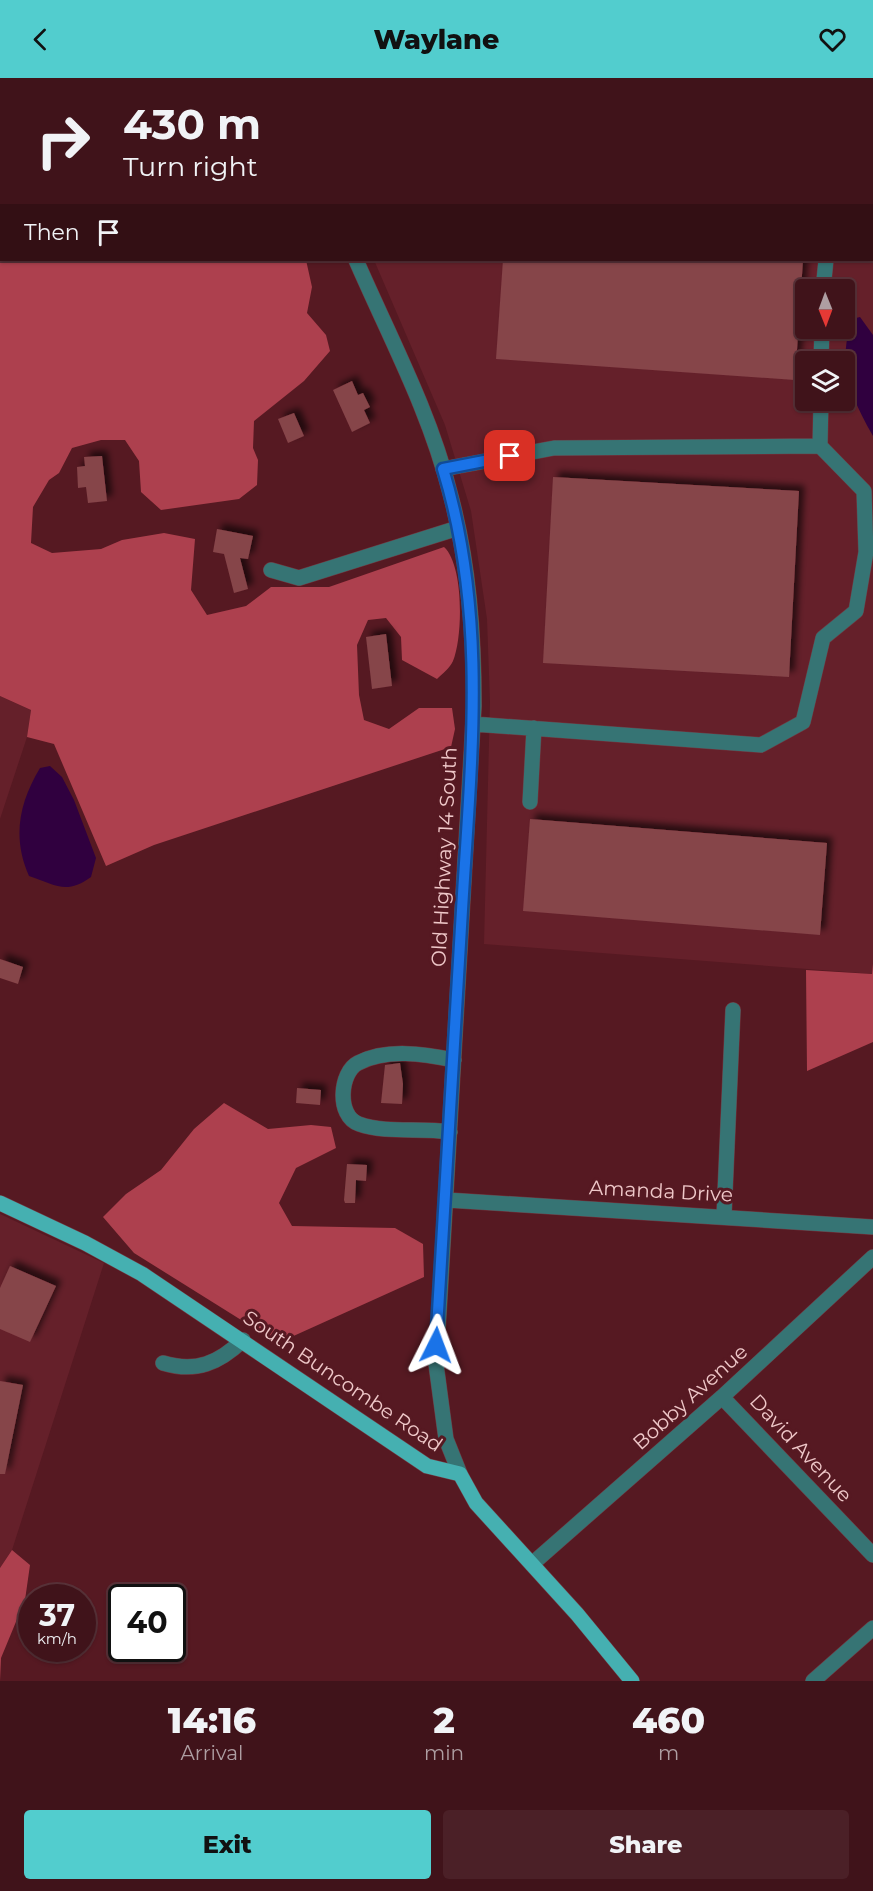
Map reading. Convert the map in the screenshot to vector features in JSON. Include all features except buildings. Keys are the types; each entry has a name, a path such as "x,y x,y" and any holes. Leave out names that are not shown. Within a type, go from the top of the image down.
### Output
{"main road":[{"name":"South Buncombe Road","path":"0,1203 142,1274 427,1466 460,1474"},
{"path":"460,1474 476,1503 532,1564 632,1681"}],"street":[{"name":"Old Highway 14 South","path":"356,261 426,421 443,469 458,528 473,628 473,724 436,1364 446,1439 460,1474"},
{"path":"824,279 826,261"},
{"path":"473,724 761,745 803,722 823,638 856,610 866,552 864,491 820,446 821,411"},
{"path":"443,469 554,448 820,446"},
{"path":"271,570 299,578 458,528"},
{"path":"530,802 534,728"},
{"path":"724,1216 733,1010"},
{"path":"450,1132 381,1129 357,1124 345,1115 342,1106 349,1073 356,1063 393,1054 454,1060"},
{"name":"Amanda Drive","path":"447,1200 873,1227"},
{"name":"Bobby Avenue","path":"532,1564 722,1397 873,1257"},
{"path":"163,1362 195,1368 213,1363 243,1340"},
{"name":"David Avenue","path":"722,1397 873,1554"},
{"path":"813,1681 873,1628"}],"shaded area":[{"path":"0,261 306,261 312,287 307,313 326,335 330,351 304,381 254,421 253,448 258,460 257,485 239,499 161,510 141,492 139,461 125,440 101,440 72,448 59,473 49,480 33,507 31,543 52,553 101,549 122,540 164,533 195,539 191,590 207,615 246,606 271,587 329,587 444,547 451,556 455,569 460,602 459,636 453,661 448,668 437,679 402,660 401,637 386,618 368,620 357,645 359,695 364,720 389,729 419,708 452,708 455,729 451,747 154,845 106,866 54,744 27,737 31,710 0,696"},
{"path":"374,261 873,261 873,974 484,944 490,702 487,619 471,511 445,425"},
{"path":"860,317 873,335 873,436 855,400 855,351 846,351 848,339 855,339 855,318"},
{"path":"0,696 31,710 27,737 0,819"},
{"path":"50,766 62,777 74,800 96,858 91,877 75,886 61,887 29,876 21,848 20,821 27,794 40,768"},
{"path":"873,964 873,1042 807,1071 806,970 872,974"},
{"path":"224,1103 268,1129 311,1125 331,1127 336,1148 296,1168 279,1203 292,1226 395,1228 423,1244 424,1277 278,1343 134,1253 103,1217 126,1194 161,1170 194,1129"},
{"path":"0,1214 104,1263 12,1550 0,1568"},
{"path":"12,1550 30,1565 27,1584 18,1584 18,1617 1,1658 0,1681 0,1568"}],"route":[{"path":"436,1345 447,1200 474,706 473,628 469,589 461,541 443,469 510,456"}]}
